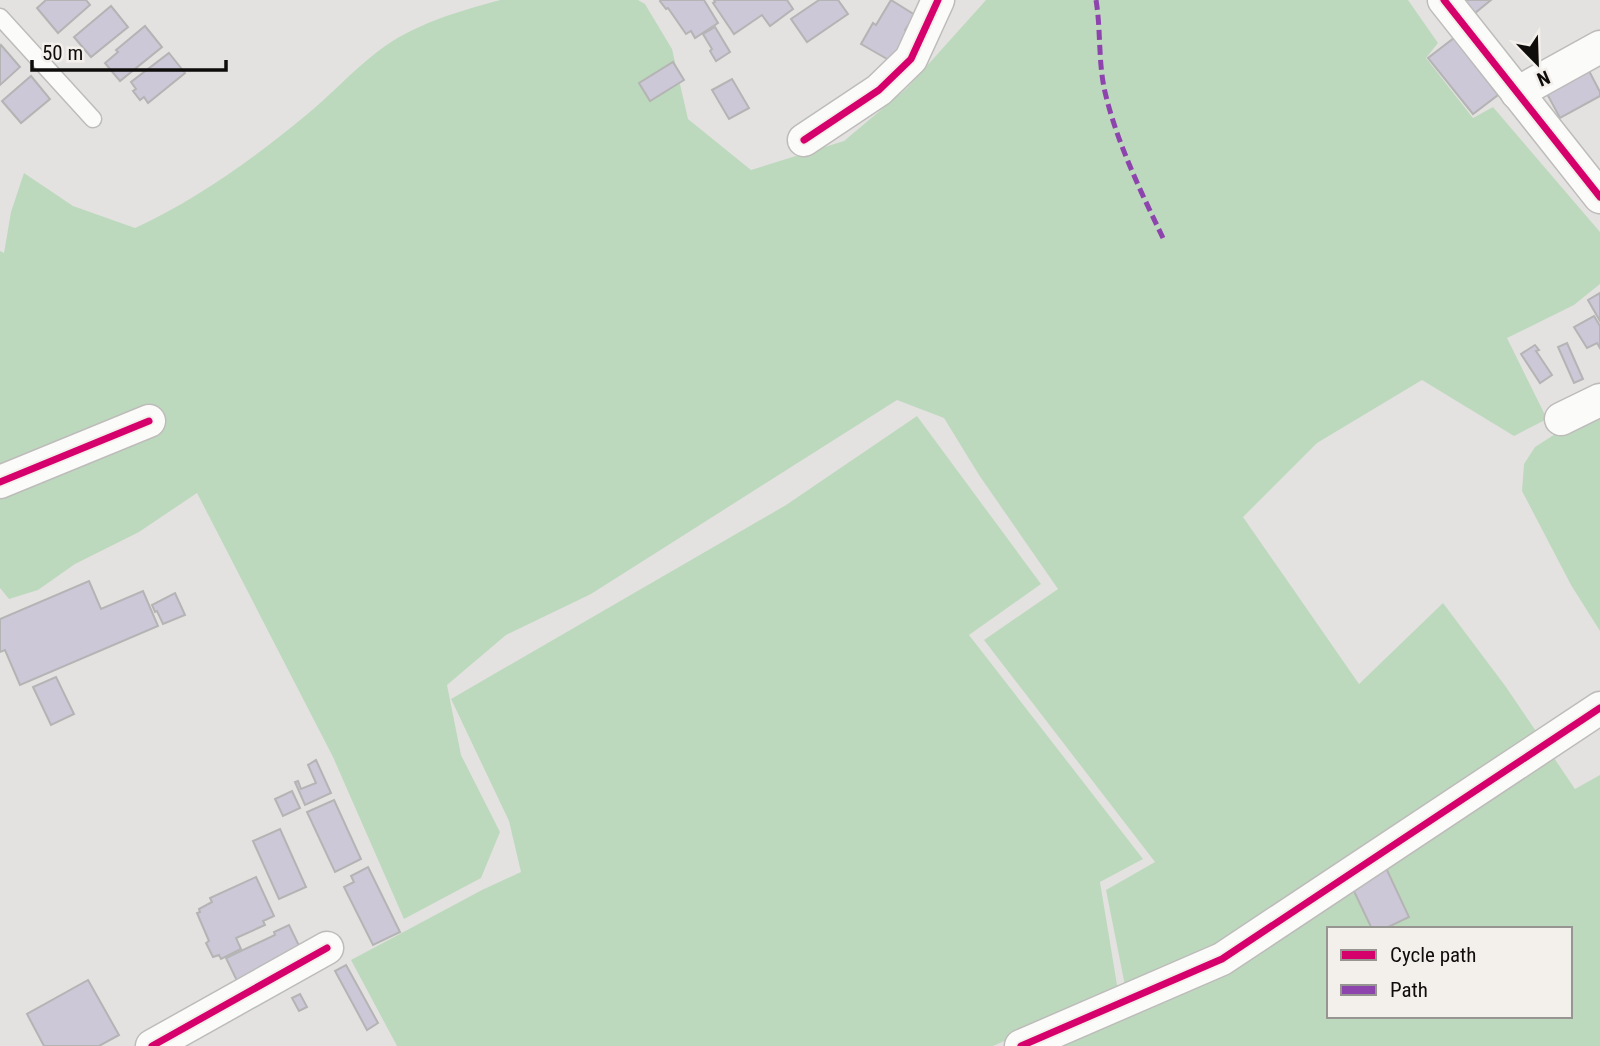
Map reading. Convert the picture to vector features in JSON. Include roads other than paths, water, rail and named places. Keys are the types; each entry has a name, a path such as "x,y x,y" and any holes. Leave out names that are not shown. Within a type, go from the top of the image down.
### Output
{"street":[{"path":"804,140 879,90 911,59 938,0"},
{"path":"1444,0 1600,197"},
{"path":"1517,93 1600,47"},
{"path":"1561,419 1600,400"},
{"path":"0,482 149,421"},
{"path":"1021,1046 1222,959 1600,708"},
{"path":"152,1046 327,948"}],"lane":[{"path":"0,17 93,119"}]}
